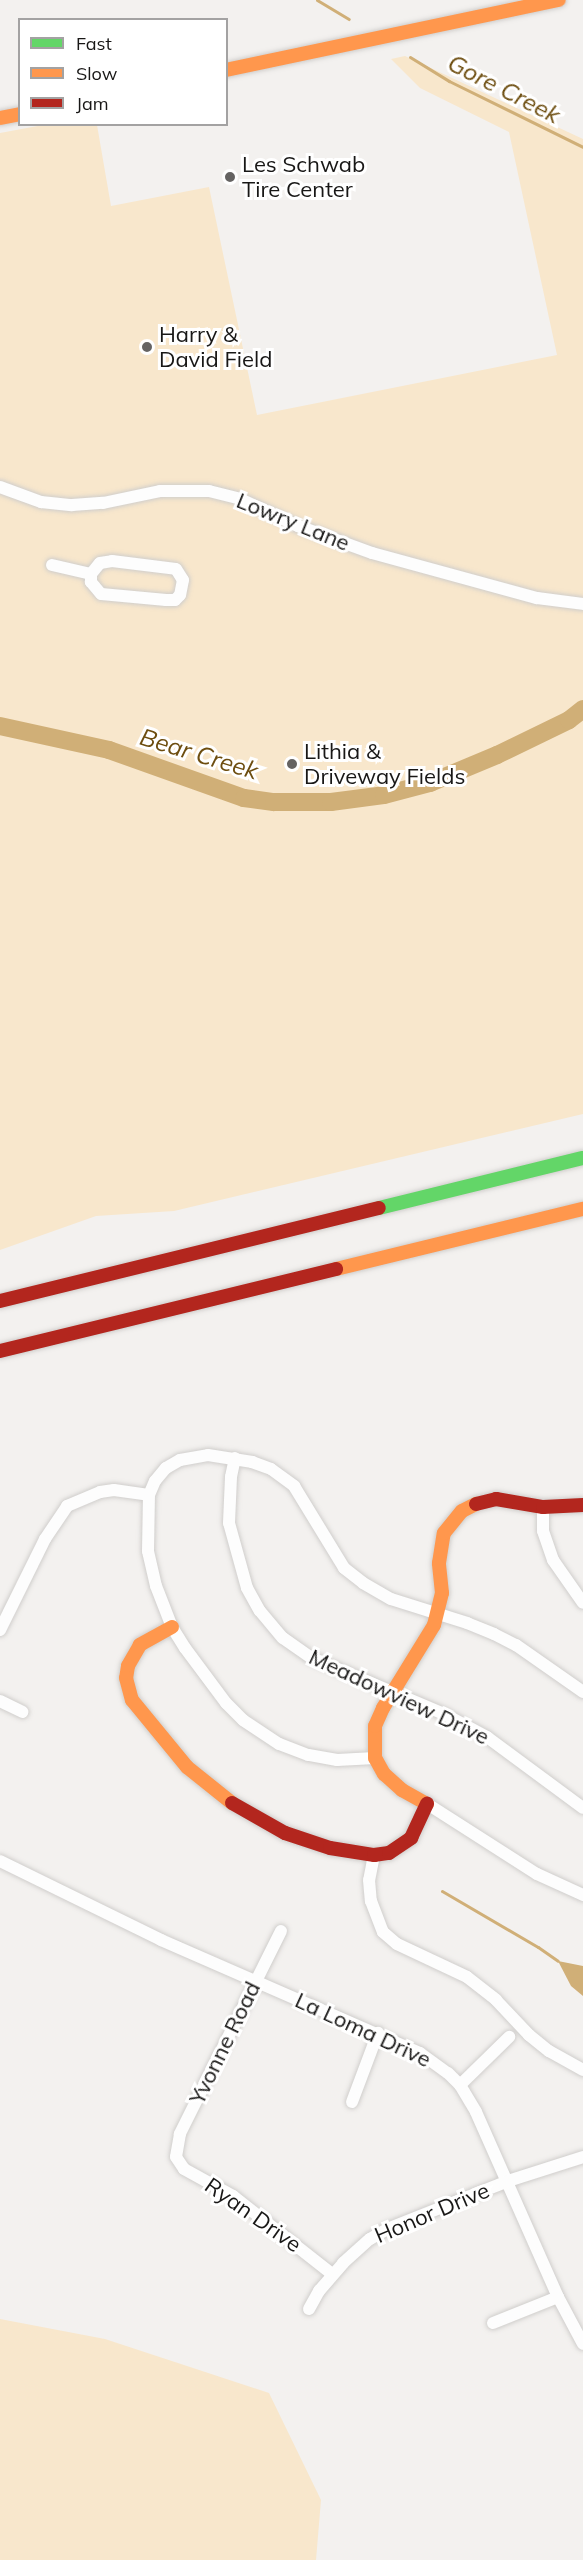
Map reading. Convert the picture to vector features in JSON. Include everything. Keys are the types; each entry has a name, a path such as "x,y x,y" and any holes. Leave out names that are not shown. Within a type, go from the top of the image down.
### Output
{"main road":[{"path":"228,70 559,0"},
{"path":"0,118 18,114"},
{"path":"0,1301 583,1158"},
{"path":"0,1351 583,1209"},
{"path":"172,1627 140,1645 128,1666 128,1692 147,1721 187,1767 230,1802 285,1833 309,1843 355,1852 374,1855 389,1853 411,1838 429,1805 390,1781 375,1758 375,1726 393,1692 428,1637 438,1613 442,1593 440,1548 444,1533 454,1518 472,1505 496,1499 543,1507 583,1505"}],"street":[{"name":"Lowry Lane","path":"0,488 41,502 72,505 103,504 160,491 209,491 240,499 298,526 372,554 537,598 583,604"},
{"path":"112,561 172,568 182,576 182,590 177,597 170,600 112,596 101,594 95,588 92,574 100,563 112,561"},
{"path":"52,565 92,574"},
{"path":"375,1758 337,1760 308,1755 279,1744 260,1733 226,1703 172,1627 156,1586 148,1551 149,1495 155,1481 166,1468 180,1460 208,1455 235,1458 271,1469 294,1486 344,1568 363,1583 391,1599 467,1623 516,1646 583,1692"},
{"name":"Meadowview Drive","path":"235,1458 231,1477 229,1522 248,1588 260,1611 284,1638 312,1658 393,1692 487,1737 583,1808"},
{"path":"0,1630 45,1539 67,1506 100,1492 114,1490 149,1495"},
{"path":"543,1507 543,1531 554,1560 583,1603"},
{"path":"0,1701 23,1712"},
{"path":"429,1805 537,1874 583,1895"},
{"path":"374,1855 369,1880 371,1901 383,1932 397,1944 467,1977 496,2000 529,2036 549,2051 583,2070"},
{"name":"La Loma Drive","path":"0,1861 161,1940 378,2033 420,2053 448,2073 460,2085 508,2181 558,2297 583,2344"},
{"name":"Yvonne Road","path":"176,2157 180,2134 281,1931"},
{"path":"352,2102 378,2033"},
{"path":"460,2085 509,2037"},
{"name":"Ryan Drive","path":"176,2157 184,2169 233,2196 332,2274"},
{"name":"Honor Drive","path":"309,2309 332,2274 357,2250 387,2229 508,2181 583,2157"},
{"path":"493,2323 558,2297"}],"shaded area":[{"name":"Lithia & Driveway Fields","path":"405,56 583,139 583,1114 174,1211 96,1216 0,1250 0,133 38,126 97,126 111,206 209,187 257,415 557,355 509,132 420,88 391,59"},
{"path":"558,1961 583,1966 583,1996 571,1986"},
{"path":"0,2319 105,2339 269,2393 321,2500 316,2560 0,2560"}],"waterway":[{"name":"Gore Creek","path":"317,0 349,19"},
{"name":"Gore Creek","path":"410,57 449,81 583,147"},
{"name":"Bear Creek","path":"0,726 109,750 244,798 274,802 331,802 384,795 430,783 497,755 569,720 583,709"},
{"path":"442,1891 558,1961"}],"traffic: fast":[{"path":"379,1208 583,1158"}],"traffic: slow":[{"path":"228,70 559,0"},
{"path":"0,118 18,114"},
{"path":"336,1269 583,1209"},
{"path":"427,1804 402,1790 384,1774 375,1758 375,1726 383,1708 434,1625 442,1593 439,1563 444,1533 462,1511 476,1504"},
{"path":"172,1627 140,1645 128,1666 126,1678 132,1700 187,1767 232,1803"}],"traffic: jam":[{"path":"0,1301 379,1208"},
{"path":"0,1351 336,1269"},
{"path":"476,1504 496,1499 543,1507 583,1505"},
{"path":"232,1803 285,1833 330,1848 374,1855 389,1853 411,1838 427,1804"}],"place":[{"name":"Les Schwab Tire Center","path":"230,177"},
{"name":"Harry & David Field","path":"147,347"},
{"name":"Lithia & Driveway Fields","path":"292,764"}]}
